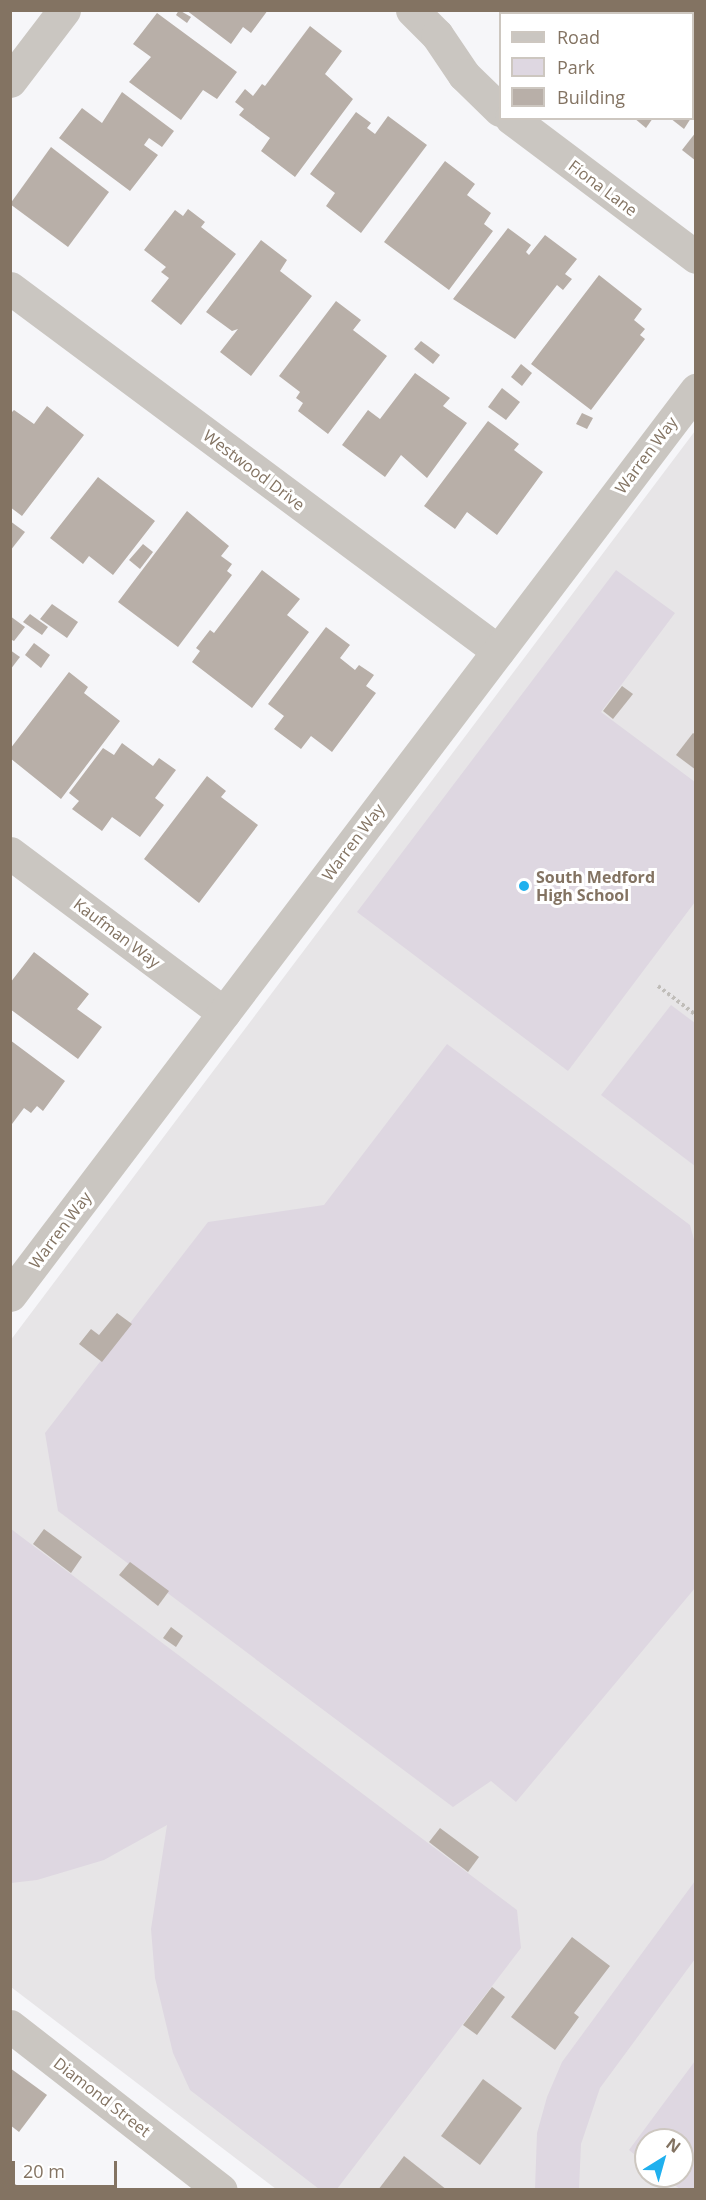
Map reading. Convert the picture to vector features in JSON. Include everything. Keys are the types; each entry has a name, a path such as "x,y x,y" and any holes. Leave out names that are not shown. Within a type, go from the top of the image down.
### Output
{"street":[{"path":"10,81 64,10"},
{"path":"412,10 437,35 464,75 499,108"},
{"name":"Fiona Lane","path":"514,120 696,257"},
{"name":"Westwood Drive","path":"10,288 498,651"},
{"name":"Warren Way","path":"10,1295 696,390"},
{"name":"Kaufman Way","path":"10,853 224,1013"},
{"name":"Diamond Street","path":"10,2026 221,2190"}],"path":[{"path":"657,986 696,1014"}],"shaded area":[{"name":"South Medford High School","path":"695,431 695,2189 276,2189 11,1987 10,1341"}],"green space":[{"path":"616,570 675,613 601,712 695,782 695,902 568,1071 357,912"},
{"path":"671,1005 695,1023 695,1166 601,1095"},
{"path":"447,1044 690,1225 696,1247 695,1588 516,1802 491,1781 453,1807 58,1511 45,1433 208,1222 324,1205"},
{"path":"11,1529 517,1910 521,1948 337,2189 319,2189 190,2090 173,2053 155,1978 151,1929 167,1825 104,1860 37,1880 11,1883"},
{"path":"695,1881 695,1959 600,2088 581,2144 579,2189 535,2189 537,2133 547,2097 562,2062"},
{"path":"695,2061 695,2189 679,2188 694,2188 694,2128 645,2128"},
{"path":"634,2143 634,2154 629,2150"}],"building":[{"path":"179,10 191,17 187,23 176,15"},
{"path":"186,10 268,10 251,33 243,27 231,44"},
{"path":"540,10 629,10 584,12 539,12"},
{"path":"157,13 237,72 217,99 203,90 181,120 129,82 151,57 133,44"},
{"path":"310,26 342,51 325,74 353,99 295,177 261,151 270,138 239,115 244,109 235,102 245,89 253,96 262,84 265,86"},
{"path":"694,48 696,49 694,83"},
{"path":"122,92 174,131 162,147 149,138 144,145 158,155 130,191 59,138 82,108 102,123"},
{"path":"356,112 371,123 367,128 375,134 388,116 427,145 361,233 326,206 335,193 310,174"},
{"path":"636,120 652,120 646,128"},
{"path":"673,120 690,120 684,129"},
{"path":"696,132 696,161 682,150"},
{"path":"51,147 109,192 68,247 10,204"},
{"path":"445,161 475,184 467,195 491,213 484,224 493,231 449,290 384,242"},
{"path":"188,209 205,222 201,227 236,254 181,325 151,301 169,278 161,272 166,267 144,250 175,210 183,216"},
{"path":"508,228 531,245 526,252 529,255 545,235 577,259 565,274 572,279 563,290 557,285 515,339 453,299"},
{"path":"261,240 287,260 280,271 312,296 251,376 220,352 238,329 232,331 206,312"},
{"path":"599,275 642,309 634,320 645,329 640,335 645,339 591,410 531,364"},
{"path":"336,301 361,320 353,330 387,356 328,434 298,411 303,403 296,398 300,392 279,376"},
{"path":"421,341 440,355 433,364 414,349"},
{"path":"521,364 532,373 522,386 511,377"},
{"path":"415,373 450,398 443,406 467,423 427,478 401,455 385,477 342,445 368,410 380,419"},
{"path":"502,388 520,402 506,420 488,407"},
{"path":"47,406 84,435 22,516 10,507 10,414 14,410 34,424"},
{"path":"582,413 593,418 587,429 576,424"},
{"path":"488,421 519,444 514,450 543,472 497,535 467,512 455,529 424,506"},
{"path":"98,477 155,521 113,575 89,556 83,564 50,538"},
{"path":"187,511 229,546 221,556 232,564 227,571 232,575 178,647 118,602"},
{"path":"10,521 25,532 10,551"},
{"path":"143,544 153,552 140,569 129,560"},
{"path":"262,570 300,599 287,615 309,632 252,708 192,662 200,651 196,648 210,630 214,633"},
{"path":"52,604 78,622 67,638 40,619"},
{"path":"30,614 48,627 42,635 23,622"},
{"path":"10,616 25,627 14,641 10,639"},
{"path":"326,627 350,645 340,658 355,670 359,665 374,675 366,686 376,693 332,752 311,736 301,749 274,729 284,716 268,704"},
{"path":"34,643 50,655 41,668 25,655"},
{"path":"10,650 20,657 10,670"},
{"path":"69,672 88,687 84,693 120,721 61,799 10,758 10,749"},
{"path":"622,686 633,694 613,719 603,711"},
{"path":"693,733 696,735 696,770 676,755"},
{"path":"122,743 153,766 159,758 176,770 155,798 164,805 140,837 112,817 102,831 72,809 79,801 69,793 103,748 114,755"},
{"path":"207,776 226,791 221,797 258,825 199,903 144,859"},
{"path":"34,952 89,994 77,1009 102,1027 78,1059 10,1009 10,983"},
{"path":"10,1040 65,1081 43,1111 37,1106 31,1113 24,1108 12,1124"},
{"path":"117,1313 132,1324 102,1362 79,1344 91,1329 99,1335"},
{"path":"44,1529 82,1557 71,1573 33,1544"},
{"path":"130,1562 169,1591 158,1606 119,1575"},
{"path":"171,1627 183,1636 176,1647 163,1638"},
{"path":"440,1828 479,1857 468,1872 429,1842"},
{"path":"572,1937 610,1966 574,2013 579,2017 555,2050 511,2017"},
{"path":"492,1987 505,1997 477,2035 463,2025"},
{"path":"10,2068 47,2095 19,2132 10,2125"},
{"path":"483,2079 522,2108 480,2165 441,2136"},
{"path":"404,2156 447,2190 378,2190"},
{"path":"10,2180 23,2190 10,2190"}],"place":[{"name":"South Medford High School","path":"524,886"}]}
